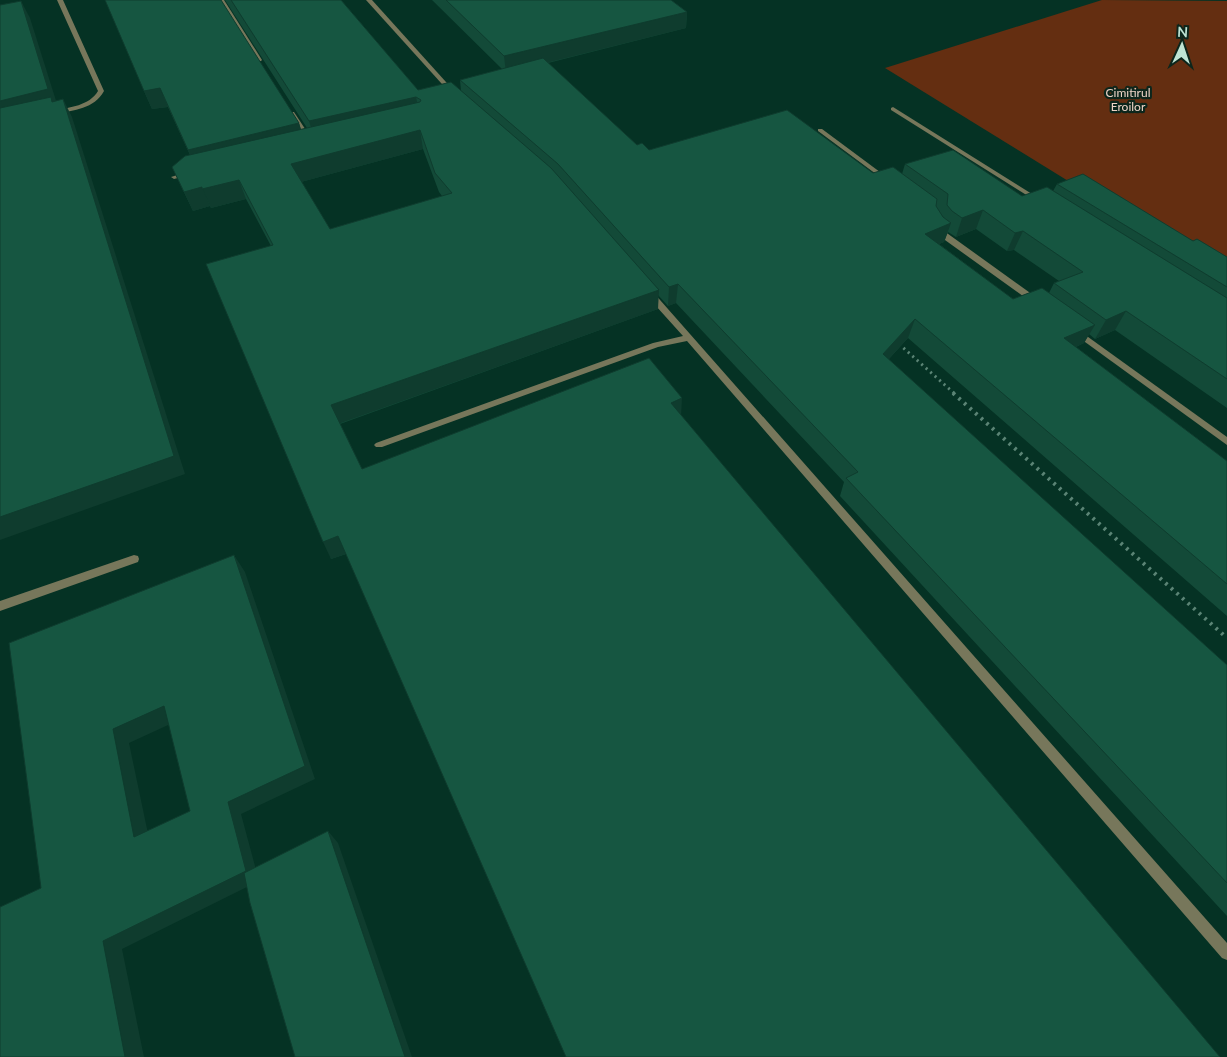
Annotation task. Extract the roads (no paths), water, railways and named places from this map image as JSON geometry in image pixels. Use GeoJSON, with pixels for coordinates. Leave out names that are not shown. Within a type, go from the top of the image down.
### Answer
{"type":"FeatureCollection","features":[{"type":"Feature","properties":{"kind":"street"},"geometry":{"type":"LineString","coordinates":[[48,114],[88,104],[100,95],[101,91],[60,0]]}},
{"type":"Feature","properties":{"kind":"street"},"geometry":{"type":"LineString","coordinates":[[221,0],[262,64]]}},
{"type":"Feature","properties":{"kind":"street"},"geometry":{"type":"LineString","coordinates":[[369,0],[456,96]]}},
{"type":"Feature","properties":{"kind":"street"},"geometry":{"type":"LineString","coordinates":[[287,104],[312,144]]}},
{"type":"Feature","properties":{"kind":"street"},"geometry":{"type":"LineString","coordinates":[[893,109],[1044,204]]}},
{"type":"Feature","properties":{"kind":"street"},"geometry":{"type":"LineString","coordinates":[[820,130],[890,182]]}},
{"type":"Feature","properties":{"kind":"street"},"geometry":{"type":"LineString","coordinates":[[303,146],[321,142]]}},
{"type":"Feature","properties":{"kind":"street"},"geometry":{"type":"LineString","coordinates":[[174,177],[201,171]]}},
{"type":"Feature","properties":{"kind":"street"},"geometry":{"type":"LineString","coordinates":[[938,216],[935,224],[941,233],[1045,308]]}},
{"type":"Feature","properties":{"kind":"street"},"geometry":{"type":"LineString","coordinates":[[645,288],[1227,953]]}},
{"type":"Feature","properties":{"kind":"street"},"geometry":{"type":"LineString","coordinates":[[1069,326],[1227,442]]}},
{"type":"Feature","properties":{"kind":"street"},"geometry":{"type":"LineString","coordinates":[[378,445],[656,345],[688,338]]}},
{"type":"Feature","properties":{"kind":"street"},"geometry":{"type":"LineString","coordinates":[[0,606],[134,559]]}},
{"type":"Feature","properties":{"kind":"railway"},"geometry":{"type":"LineString","coordinates":[[890,336],[955,394]]}},
{"type":"Feature","properties":{"kind":"railway"},"geometry":{"type":"LineString","coordinates":[[953,393],[1227,638]]}},
{"type":"Feature","properties":{"kind":"park label","name":"Cimitirul Eroilor"},"geometry":{"type":"Point","coordinates":[1128,100]}}]}
